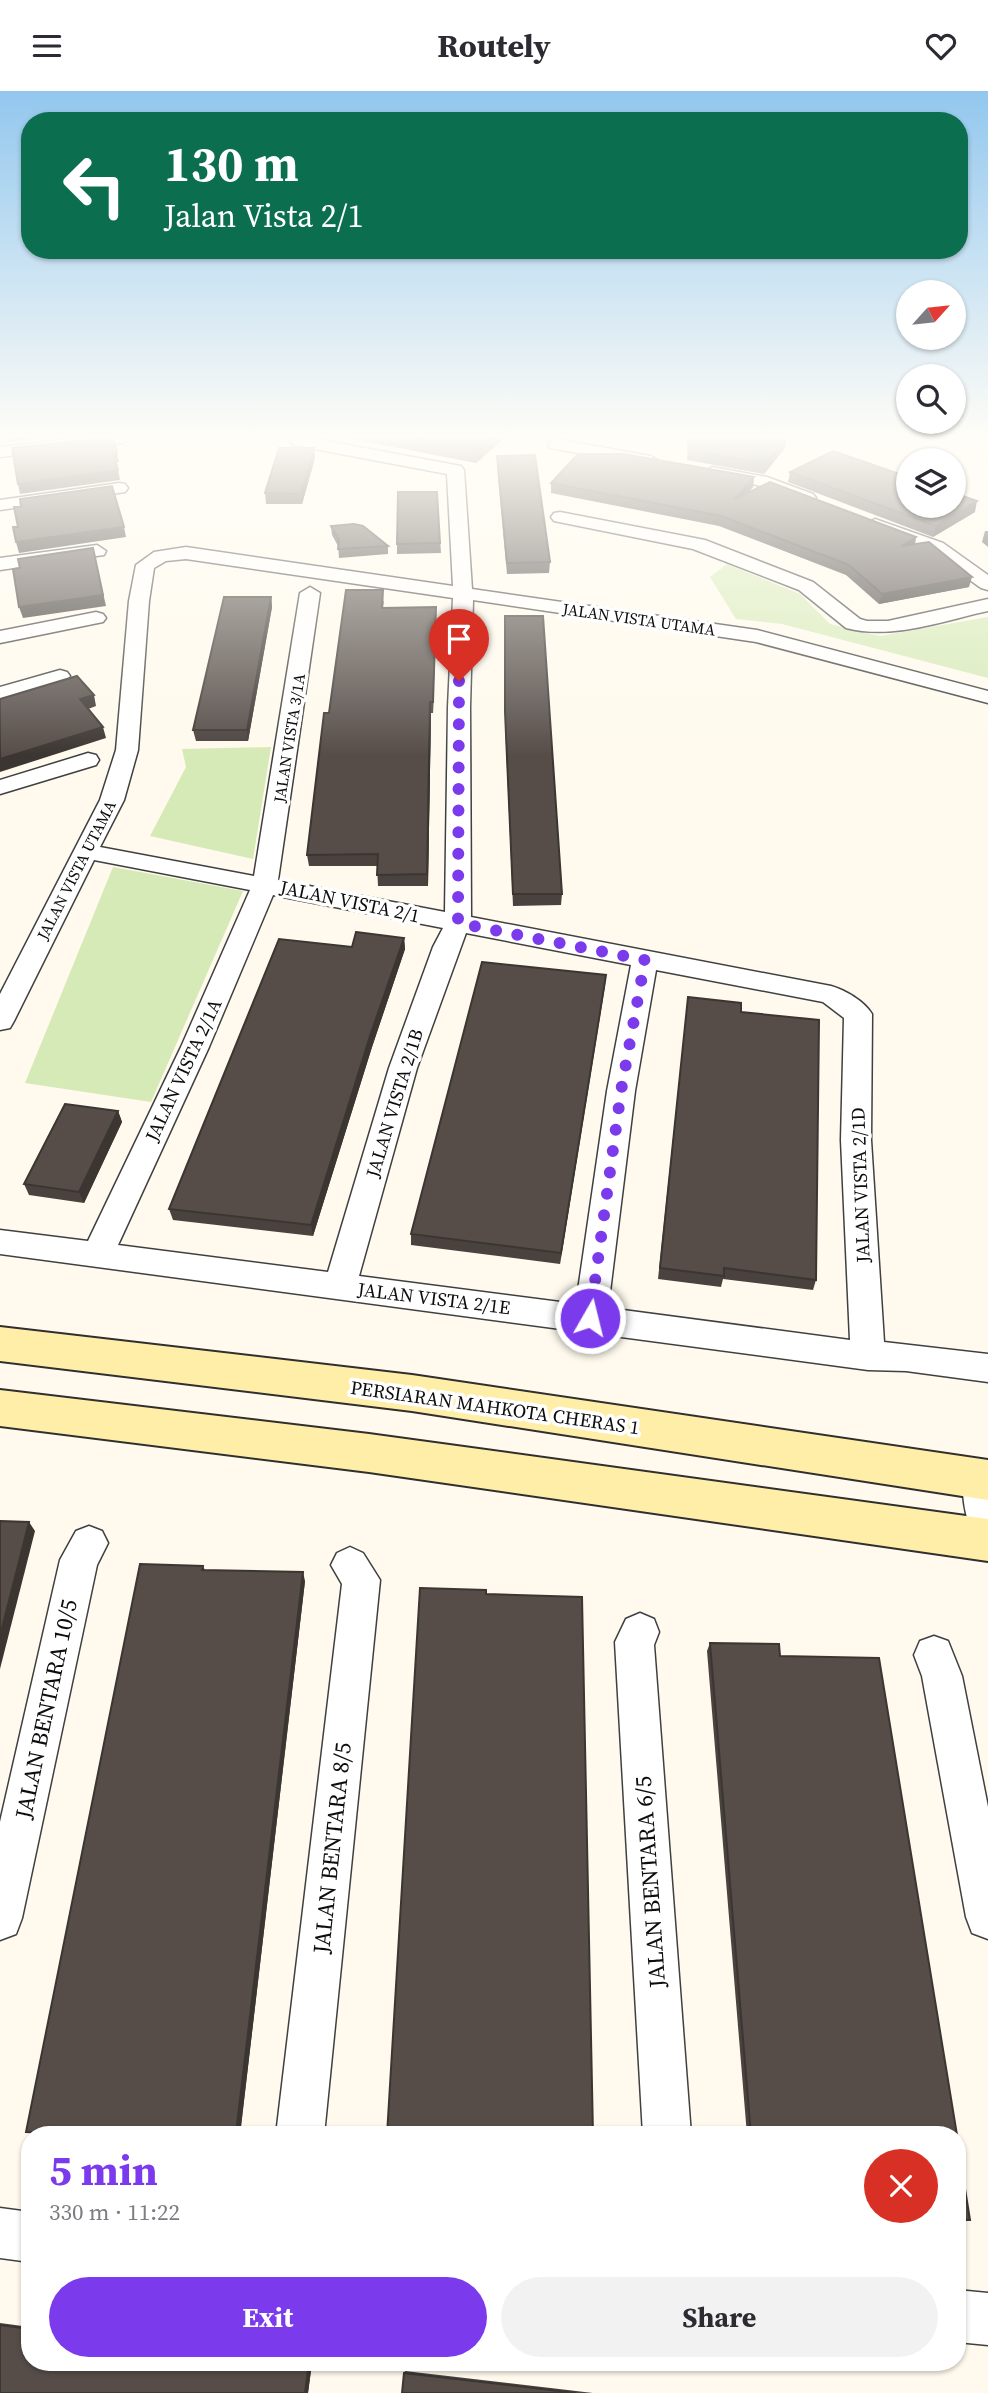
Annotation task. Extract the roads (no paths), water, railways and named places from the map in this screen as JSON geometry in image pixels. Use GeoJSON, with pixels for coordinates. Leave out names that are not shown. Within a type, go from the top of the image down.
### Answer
{"type":"FeatureCollection","features":[{"type":"Feature","properties":{"kind":"main road","name":"PERSIARAN MAHKOTA CHERAS 1"},"geometry":{"type":"LineString","coordinates":[[0,1344],[412,1393],[984,1479]]}},
{"type":"Feature","properties":{"kind":"main road"},"geometry":{"type":"LineString","coordinates":[[0,1408],[369,1453],[988,1540]]}},
{"type":"Feature","properties":{"kind":"street"},"geometry":{"type":"LineString","coordinates":[[458,923],[458,707],[463,594],[460,541]]}},
{"type":"Feature","properties":{"kind":"street"},"geometry":{"type":"LineString","coordinates":[[685,541],[698,544],[806,586],[853,624],[867,627],[888,627],[988,605]]}},
{"type":"Feature","properties":{"kind":"street"},"geometry":{"type":"LineString","coordinates":[[921,541],[936,547],[988,584]]}},
{"type":"Feature","properties":{"kind":"street"},"geometry":{"type":"LineString","coordinates":[[0,564],[97,551]]}},
{"type":"Feature","properties":{"kind":"street","name":"JALAN VISTA UTAMA"},"geometry":{"type":"LineString","coordinates":[[0,1021],[113,800],[127,750],[139,601],[145,565],[168,554],[186,553],[757,636],[988,698]]}},
{"type":"Feature","properties":{"kind":"street","name":"JALAN VISTA 3/1A"},"geometry":{"type":"LineString","coordinates":[[265,884],[310,593]]}},
{"type":"Feature","properties":{"kind":"street"},"geometry":{"type":"LineString","coordinates":[[0,637],[96,618]]}},
{"type":"Feature","properties":{"kind":"street"},"geometry":{"type":"LineString","coordinates":[[0,694],[60,676]]}},
{"type":"Feature","properties":{"kind":"street"},"geometry":{"type":"LineString","coordinates":[[0,787],[88,759]]}},
{"type":"Feature","properties":{"kind":"street","name":"JALAN VISTA 2/1"},"geometry":{"type":"LineString","coordinates":[[85,851],[831,995],[858,1014]]}},
{"type":"Feature","properties":{"kind":"street","name":"JALAN VISTA 2/1A"},"geometry":{"type":"LineString","coordinates":[[97,1255],[195,1047],[265,884]]}},
{"type":"Feature","properties":{"kind":"street","name":"JALAN VISTA 2/1B"},"geometry":{"type":"LineString","coordinates":[[340,1286],[402,1068],[446,947],[458,923]]}},
{"type":"Feature","properties":{"kind":"street"},"geometry":{"type":"LineString","coordinates":[[590,1318],[621,1091],[645,960]]}},
{"type":"Feature","properties":{"kind":"street","name":"JALAN VISTA 2/1D"},"geometry":{"type":"LineString","coordinates":[[858,1014],[856,1140],[868,1356]]}},
{"type":"Feature","properties":{"kind":"street","name":"JALAN VISTA 2/1E"},"geometry":{"type":"LineString","coordinates":[[0,1242],[868,1356],[906,1357],[988,1368]]}},
{"type":"Feature","properties":{"kind":"street"},"geometry":{"type":"LineString","coordinates":[[984,1479],[988,1529]]}},
{"type":"Feature","properties":{"kind":"street","name":"JALAN BENTARA 10/5"},"geometry":{"type":"LineString","coordinates":[[0,1918],[79,1560],[89,1542]]}},
{"type":"Feature","properties":{"kind":"street","name":"JALAN BENTARA 8/5"},"geometry":{"type":"LineString","coordinates":[[301,2126],[361,1580],[350,1565]]}},
{"type":"Feature","properties":{"kind":"street","name":"JALAN BENTARA 6/5"},"geometry":{"type":"LineString","coordinates":[[640,1632],[634,1642],[666,2126]]}},
{"type":"Feature","properties":{"kind":"street"},"geometry":{"type":"LineString","coordinates":[[934,1655],[942,1676],[988,1917]]}},
{"type":"Feature","properties":{"kind":"street"},"geometry":{"type":"LineString","coordinates":[[0,2233],[21,2236]]}},
{"type":"Feature","properties":{"kind":"street"},"geometry":{"type":"LineString","coordinates":[[966,2317],[988,2319]]}}]}
